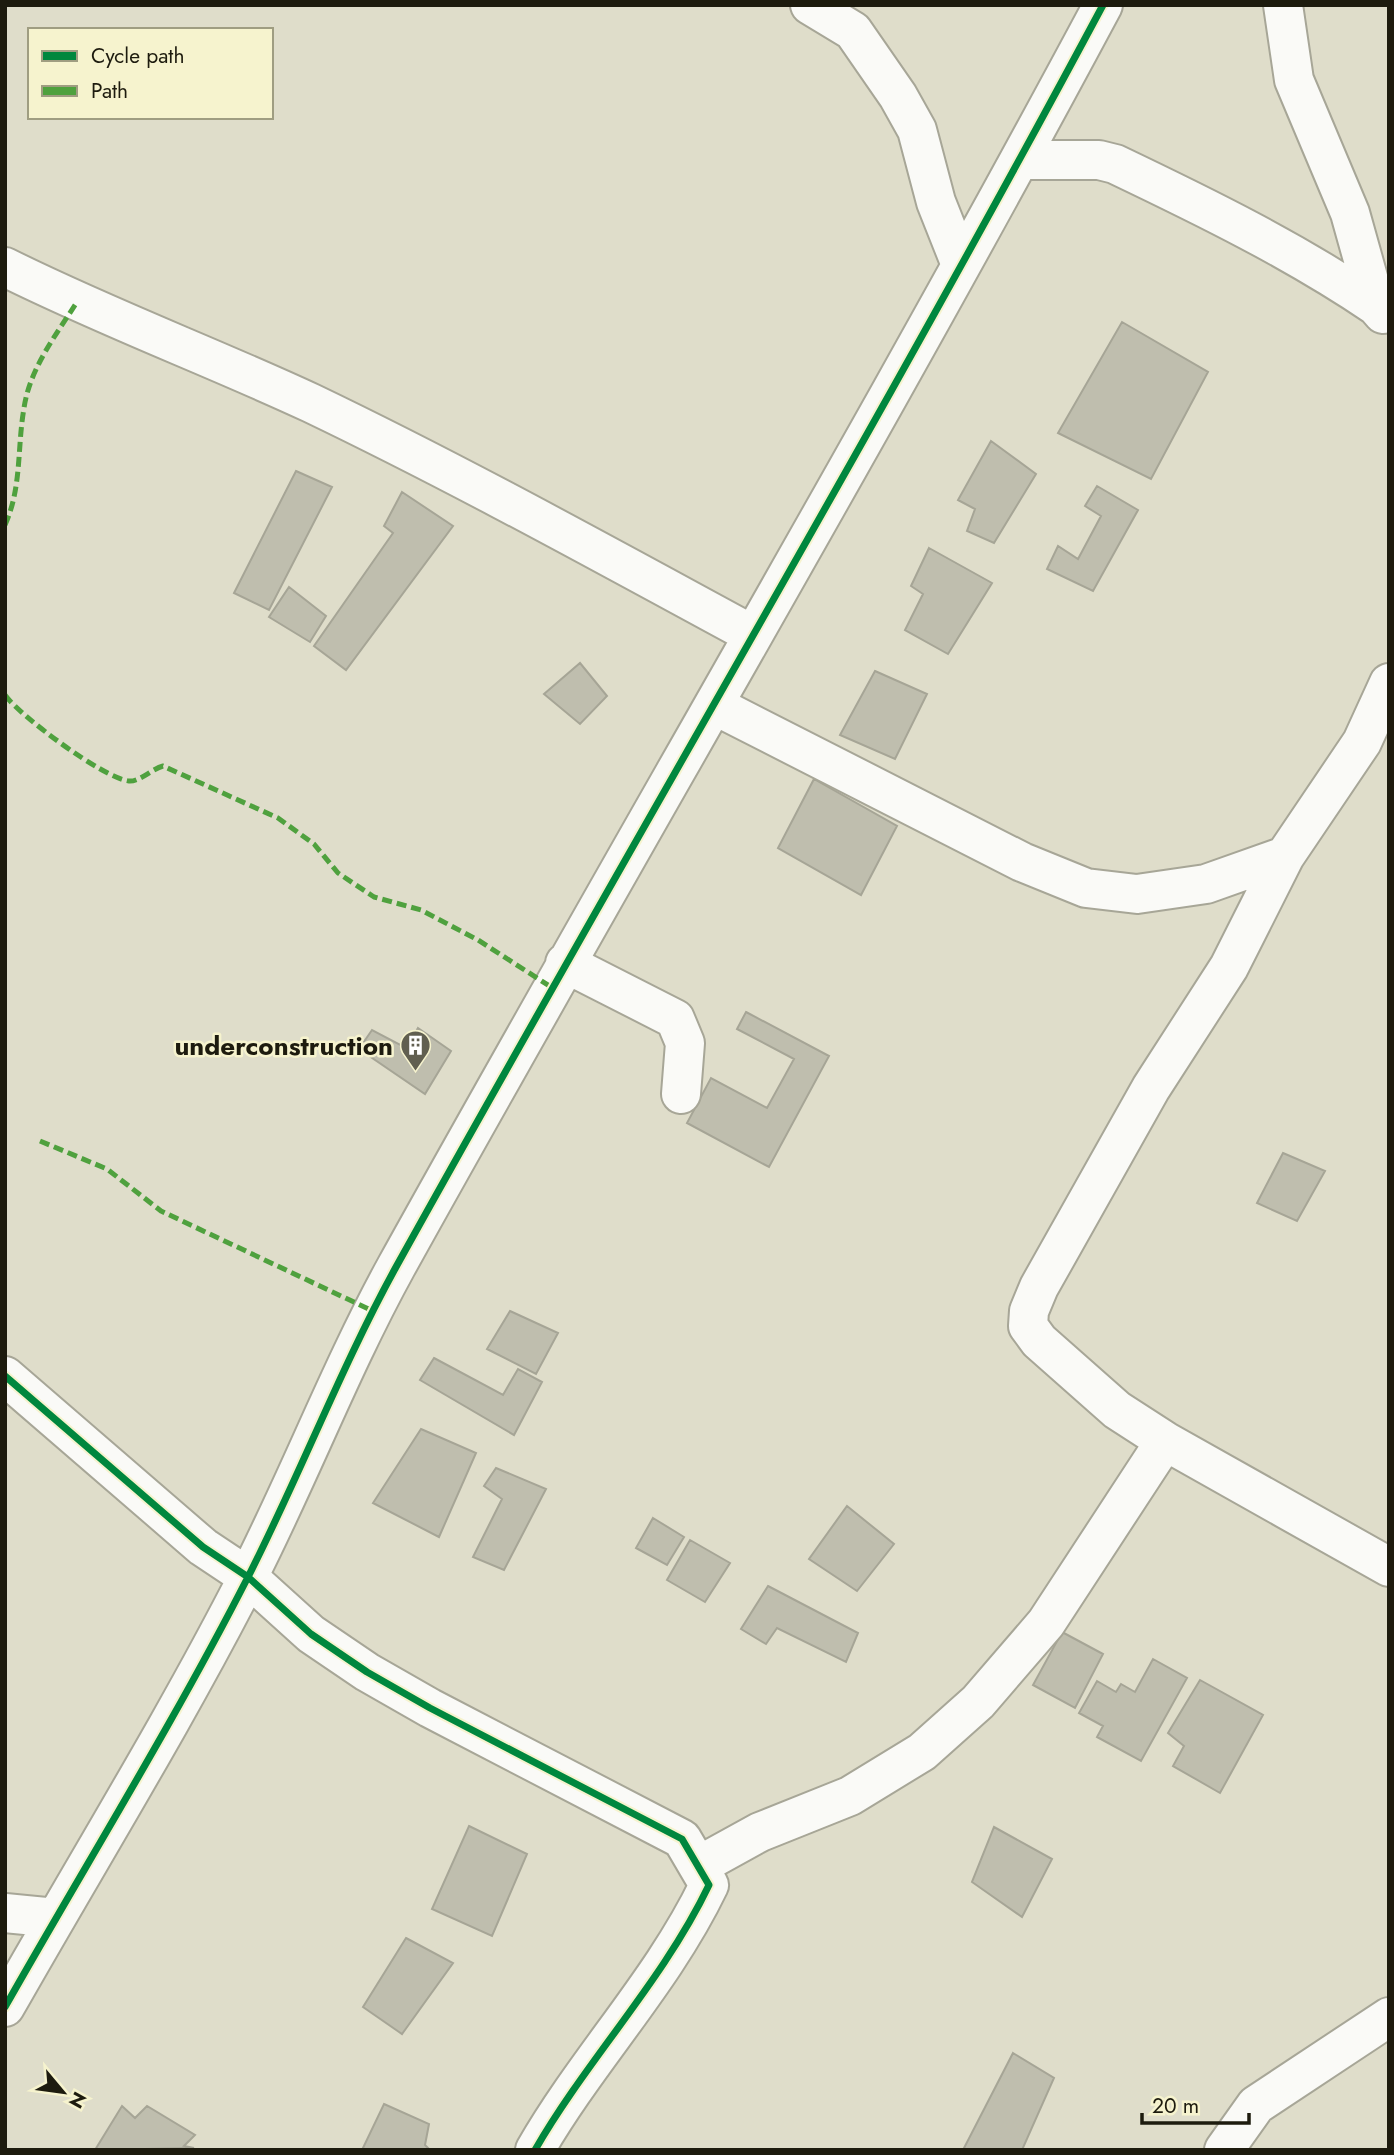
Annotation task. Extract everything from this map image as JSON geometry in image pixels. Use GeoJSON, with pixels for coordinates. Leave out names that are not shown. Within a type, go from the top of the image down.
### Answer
{"type":"FeatureCollection","features":[{"type":"Feature","properties":{"kind":"street"},"geometry":{"type":"LineString","coordinates":[[810,5],[853,32],[898,96],[917,130],[936,202],[961,265]]}},
{"type":"Feature","properties":{"kind":"street"},"geometry":{"type":"LineString","coordinates":[[5,2007],[144,1770],[248,1577],[391,1276],[565,963],[714,705],[1021,160],[1103,5]]}},
{"type":"Feature","properties":{"kind":"street"},"geometry":{"type":"LineString","coordinates":[[1283,5],[1294,80],[1350,213],[1383,313]]}},
{"type":"Feature","properties":{"kind":"street"},"geometry":{"type":"LineString","coordinates":[[1021,160],[1098,160],[1115,164],[1262,236],[1329,274],[1383,313]]}},
{"type":"Feature","properties":{"kind":"street"},"geometry":{"type":"LineString","coordinates":[[5,267],[77,302],[311,403],[501,499],[753,635]]}},
{"type":"Feature","properties":{"kind":"street"},"geometry":{"type":"LineString","coordinates":[[1389,682],[1362,742],[1285,856],[1229,967],[1151,1088],[1039,1287],[1029,1311],[1028,1326],[1039,1341],[1117,1410],[1165,1441],[1389,1567]]}},
{"type":"Feature","properties":{"kind":"street"},"geometry":{"type":"LineString","coordinates":[[714,705],[1022,862],[1086,888],[1137,894],[1206,884],[1285,856]]}},
{"type":"Feature","properties":{"kind":"street"},"geometry":{"type":"LineString","coordinates":[[565,963],[675,1019],[685,1043],[681,1094]]}},
{"type":"Feature","properties":{"kind":"street"},"geometry":{"type":"LineString","coordinates":[[5,1376],[203,1547],[248,1577],[311,1634],[367,1672],[430,1708],[682,1839],[700,1865],[709,1885],[689,1927],[618,2030],[563,2102],[535,2150]]}},
{"type":"Feature","properties":{"kind":"street"},"geometry":{"type":"LineString","coordinates":[[700,1865],[760,1832],[850,1796],[922,1752],[978,1702],[1046,1623],[1165,1441]]}},
{"type":"Feature","properties":{"kind":"street"},"geometry":{"type":"LineString","coordinates":[[5,1913],[56,1918]]}},
{"type":"Feature","properties":{"kind":"street"},"geometry":{"type":"LineString","coordinates":[[1224,2150],[1256,2105],[1389,2017]]}},
{"type":"Feature","properties":{"kind":"building"},"geometry":{"type":"Polygon","coordinates":[[[1122,322],[1208,372],[1151,479],[1058,433],[1122,322]]]}},
{"type":"Feature","properties":{"kind":"building"},"geometry":{"type":"Polygon","coordinates":[[[991,441],[1036,474],[994,543],[967,531],[975,509],[958,500],[991,441]]]}},
{"type":"Feature","properties":{"kind":"building"},"geometry":{"type":"Polygon","coordinates":[[[296,471],[332,487],[269,610],[234,593],[296,471]]]}},
{"type":"Feature","properties":{"kind":"building"},"geometry":{"type":"Polygon","coordinates":[[[1097,486],[1138,510],[1093,591],[1047,569],[1058,546],[1078,559],[1101,516],[1085,506],[1097,486]]]}},
{"type":"Feature","properties":{"kind":"building"},"geometry":{"type":"Polygon","coordinates":[[[402,492],[453,526],[346,670],[314,646],[393,533],[384,526],[402,492]]]}},
{"type":"Feature","properties":{"kind":"building"},"geometry":{"type":"Polygon","coordinates":[[[929,548],[992,583],[948,654],[905,630],[923,594],[911,586],[929,548]]]}},
{"type":"Feature","properties":{"kind":"building"},"geometry":{"type":"Polygon","coordinates":[[[289,587],[326,616],[310,642],[269,617],[289,587]]]}},
{"type":"Feature","properties":{"kind":"building"},"geometry":{"type":"Polygon","coordinates":[[[580,663],[607,696],[580,724],[544,694],[580,663]]]}},
{"type":"Feature","properties":{"kind":"building"},"geometry":{"type":"Polygon","coordinates":[[[875,671],[927,694],[895,759],[840,735],[875,671]]]}},
{"type":"Feature","properties":{"kind":"building"},"geometry":{"type":"Polygon","coordinates":[[[814,779],[897,826],[861,895],[778,848],[814,779]]]}},
{"type":"Feature","properties":{"kind":"building"},"geometry":{"type":"Polygon","coordinates":[[[746,1012],[829,1056],[769,1167],[687,1123],[711,1078],[767,1108],[794,1059],[737,1029],[746,1012]]]}},
{"type":"Feature","properties":{"kind":"building","name":"underconstruction"},"geometry":{"type":"Polygon","coordinates":[[[418,1028],[451,1051],[425,1094],[359,1049],[372,1030],[406,1048],[418,1028]]]}},
{"type":"Feature","properties":{"kind":"building"},"geometry":{"type":"Polygon","coordinates":[[[1283,1153],[1325,1171],[1297,1221],[1257,1203],[1283,1153]]]}},
{"type":"Feature","properties":{"kind":"building"},"geometry":{"type":"Polygon","coordinates":[[[510,1311],[558,1333],[536,1374],[487,1349],[510,1311]]]}},
{"type":"Feature","properties":{"kind":"building"},"geometry":{"type":"Polygon","coordinates":[[[434,1358],[503,1395],[518,1369],[542,1382],[514,1435],[420,1380],[434,1358]]]}},
{"type":"Feature","properties":{"kind":"building"},"geometry":{"type":"Polygon","coordinates":[[[421,1429],[476,1453],[439,1537],[373,1503],[421,1429]]]}},
{"type":"Feature","properties":{"kind":"building"},"geometry":{"type":"Polygon","coordinates":[[[496,1468],[546,1489],[504,1570],[473,1557],[502,1499],[484,1486],[496,1468]]]}},
{"type":"Feature","properties":{"kind":"building"},"geometry":{"type":"Polygon","coordinates":[[[847,1506],[894,1544],[857,1591],[809,1559],[847,1506]]]}},
{"type":"Feature","properties":{"kind":"building"},"geometry":{"type":"Polygon","coordinates":[[[653,1518],[684,1537],[667,1565],[636,1548],[653,1518]]]}},
{"type":"Feature","properties":{"kind":"building"},"geometry":{"type":"Polygon","coordinates":[[[690,1540],[730,1563],[705,1602],[667,1580],[690,1540]]]}},
{"type":"Feature","properties":{"kind":"building"},"geometry":{"type":"Polygon","coordinates":[[[768,1586],[858,1633],[846,1662],[777,1628],[766,1644],[741,1629],[768,1586]]]}},
{"type":"Feature","properties":{"kind":"building"},"geometry":{"type":"Polygon","coordinates":[[[1062,1632],[1103,1654],[1075,1708],[1033,1685],[1062,1632]]]}},
{"type":"Feature","properties":{"kind":"building"},"geometry":{"type":"Polygon","coordinates":[[[1153,1659],[1187,1678],[1141,1761],[1097,1737],[1103,1726],[1079,1713],[1097,1681],[1116,1692],[1121,1684],[1135,1692],[1153,1659]]]}},
{"type":"Feature","properties":{"kind":"building"},"geometry":{"type":"Polygon","coordinates":[[[1200,1680],[1263,1715],[1220,1793],[1173,1766],[1184,1746],[1168,1733],[1200,1680]]]}},
{"type":"Feature","properties":{"kind":"building"},"geometry":{"type":"Polygon","coordinates":[[[469,1826],[527,1854],[492,1936],[432,1909],[469,1826]]]}},
{"type":"Feature","properties":{"kind":"building"},"geometry":{"type":"Polygon","coordinates":[[[994,1827],[1052,1859],[1022,1917],[972,1882],[994,1827]]]}},
{"type":"Feature","properties":{"kind":"building"},"geometry":{"type":"Polygon","coordinates":[[[406,1938],[453,1963],[402,2034],[363,2007],[406,1938]]]}},
{"type":"Feature","properties":{"kind":"building"},"geometry":{"type":"Polygon","coordinates":[[[1013,2053],[1054,2078],[1022,2150],[963,2150],[1013,2053]]]}},
{"type":"Feature","properties":{"kind":"building"},"geometry":{"type":"Polygon","coordinates":[[[384,2104],[429,2124],[425,2145],[430,2150],[362,2150],[384,2104]]]}},
{"type":"Feature","properties":{"kind":"building"},"geometry":{"type":"Polygon","coordinates":[[[122,2106],[135,2118],[147,2106],[195,2135],[184,2146],[194,2148],[95,2150],[122,2106]]]}},
{"type":"Feature","properties":{"kind":"marked path"},"geometry":{"type":"LineString","coordinates":[[5,525],[17,482],[27,393],[45,352],[77,302]]}},
{"type":"Feature","properties":{"kind":"marked path"},"geometry":{"type":"LineString","coordinates":[[5,695],[44,731],[82,758],[117,777],[129,781],[137,780],[163,766],[278,818],[314,844],[338,873],[374,897],[421,910],[478,940],[551,987]]}},
{"type":"Feature","properties":{"kind":"marked path"},"geometry":{"type":"LineString","coordinates":[[40,1141],[107,1169],[161,1211],[375,1312]]}},
{"type":"Feature","properties":{"kind":"cycle path"},"geometry":{"type":"LineString","coordinates":[[5,2007],[160,1740],[219,1632],[267,1538],[357,1343],[396,1267],[930,322],[1103,5]]}},
{"type":"Feature","properties":{"kind":"cycle path"},"geometry":{"type":"LineString","coordinates":[[5,1376],[203,1547],[248,1577],[311,1634],[367,1672],[430,1708],[682,1839],[709,1885],[670,1954],[578,2083],[535,2150]]}},
{"type":"Feature","properties":{"kind":"place","name":"underconstruction"},"geometry":{"type":"Point","coordinates":[416,1073]}}]}
